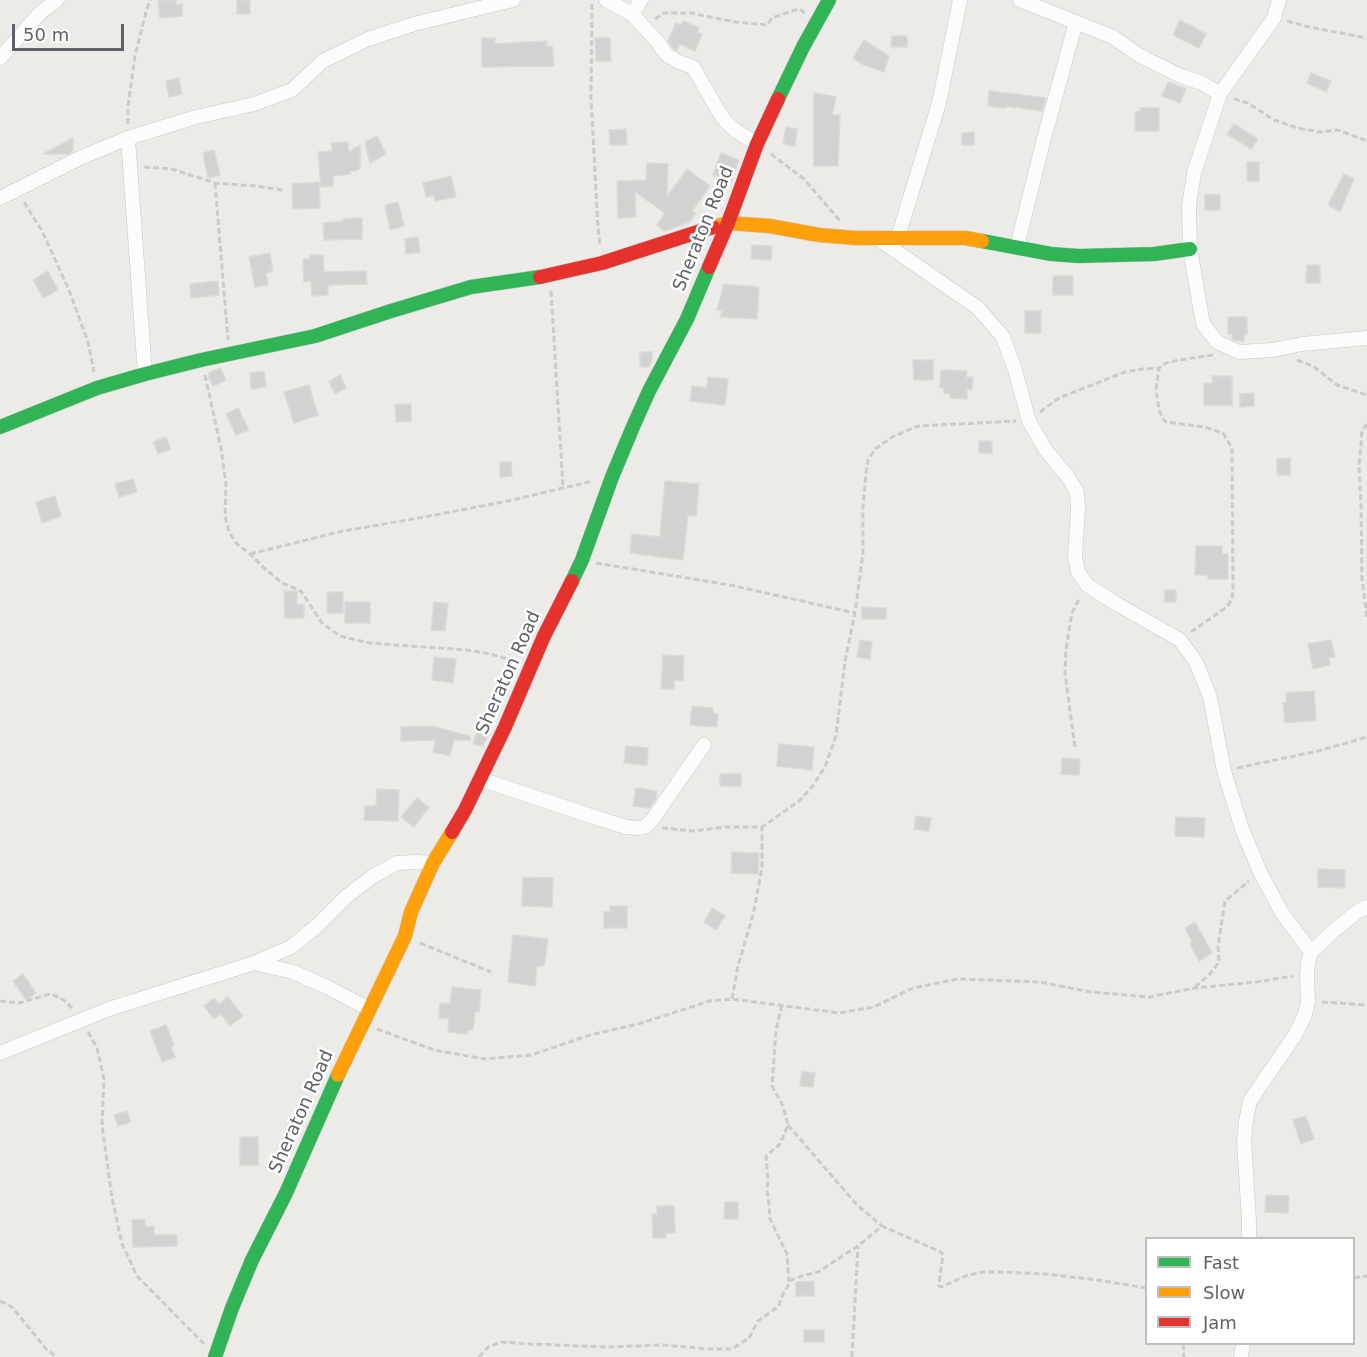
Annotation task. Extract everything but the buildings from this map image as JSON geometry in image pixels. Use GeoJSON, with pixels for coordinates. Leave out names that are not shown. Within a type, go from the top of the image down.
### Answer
{"type":"FeatureCollection","features":[{"type":"Feature","properties":{"kind":"street"},"geometry":{"type":"LineString","coordinates":[[0,58],[40,13],[57,0]]}},
{"type":"Feature","properties":{"kind":"street"},"geometry":{"type":"LineString","coordinates":[[0,198],[72,162],[128,138],[196,117],[254,104],[292,90],[323,61],[368,39],[414,24],[513,0]]}},
{"type":"Feature","properties":{"kind":"street"},"geometry":{"type":"LineString","coordinates":[[606,0],[632,14],[667,55],[693,67],[726,122],[757,144]]}},
{"type":"Feature","properties":{"kind":"street"},"geometry":{"type":"LineString","coordinates":[[632,14],[641,0]]}},
{"type":"Feature","properties":{"kind":"street","name":"Sheraton Road"},"geometry":{"type":"LineString","coordinates":[[215,1357],[252,1260],[286,1193],[321,1111],[405,936],[411,912],[433,863],[465,810],[582,560],[612,477],[649,391],[687,320],[728,223],[757,144],[803,47],[829,0]]}},
{"type":"Feature","properties":{"kind":"street"},"geometry":{"type":"LineString","coordinates":[[898,237],[939,103],[960,0]]}},
{"type":"Feature","properties":{"kind":"street"},"geometry":{"type":"LineString","coordinates":[[1020,0],[1113,37],[1140,56],[1181,76],[1202,83],[1220,94]]}},
{"type":"Feature","properties":{"kind":"street"},"geometry":{"type":"LineString","coordinates":[[1279,0],[1274,18],[1220,94],[1194,173],[1189,206],[1190,249],[1203,324],[1217,342],[1239,352],[1367,338]]}},
{"type":"Feature","properties":{"kind":"street"},"geometry":{"type":"LineString","coordinates":[[1017,247],[1043,142],[1077,22]]}},
{"type":"Feature","properties":{"kind":"street"},"geometry":{"type":"LineString","coordinates":[[128,138],[145,374]]}},
{"type":"Feature","properties":{"kind":"street"},"geometry":{"type":"LineString","coordinates":[[0,427],[97,388],[145,374],[315,336],[471,287],[550,275],[602,263],[728,223],[770,226],[819,235],[855,238],[965,238],[1051,254],[1079,256],[1154,254],[1190,249]]}},
{"type":"Feature","properties":{"kind":"street"},"geometry":{"type":"LineString","coordinates":[[877,238],[978,308],[1003,337],[1029,421],[1045,449],[1077,492],[1076,557],[1078,572],[1087,585],[1180,640],[1196,662],[1210,698],[1224,771],[1242,829],[1260,872],[1282,913],[1311,952]]}},
{"type":"Feature","properties":{"kind":"street"},"geometry":{"type":"LineString","coordinates":[[480,779],[626,827],[645,827],[704,746]]}},
{"type":"Feature","properties":{"kind":"street"},"geometry":{"type":"LineString","coordinates":[[0,1053],[108,1009],[254,963],[291,947],[317,926],[347,896],[373,876],[397,863],[433,863]]}},
{"type":"Feature","properties":{"kind":"street"},"geometry":{"type":"LineString","coordinates":[[1249,1237],[1244,1141],[1250,1101],[1305,1015],[1308,1001],[1308,963],[1311,952],[1337,928],[1367,907]]}},
{"type":"Feature","properties":{"kind":"street"},"geometry":{"type":"LineString","coordinates":[[254,963],[293,972],[369,1009]]}},
{"type":"Feature","properties":{"kind":"path"},"geometry":{"type":"LineString","coordinates":[[128,138],[128,106],[135,56],[150,0]]}},
{"type":"Feature","properties":{"kind":"path"},"geometry":{"type":"LineString","coordinates":[[592,0],[592,110],[602,263]]}},
{"type":"Feature","properties":{"kind":"path"},"geometry":{"type":"LineString","coordinates":[[643,28],[664,13],[691,13],[735,22],[767,25],[772,18],[799,9],[805,13],[822,15]]}},
{"type":"Feature","properties":{"kind":"path"},"geometry":{"type":"LineString","coordinates":[[1274,18],[1367,38]]}},
{"type":"Feature","properties":{"kind":"path"},"geometry":{"type":"LineString","coordinates":[[1220,94],[1248,103],[1274,120],[1297,128],[1320,132],[1338,130],[1367,141]]}},
{"type":"Feature","properties":{"kind":"path"},"geometry":{"type":"LineString","coordinates":[[757,144],[804,179],[855,238]]}},
{"type":"Feature","properties":{"kind":"path"},"geometry":{"type":"LineString","coordinates":[[130,168],[172,169],[215,183],[283,190]]}},
{"type":"Feature","properties":{"kind":"path"},"geometry":{"type":"LineString","coordinates":[[215,183],[230,355]]}},
{"type":"Feature","properties":{"kind":"path"},"geometry":{"type":"LineString","coordinates":[[16,190],[42,231],[69,290],[88,342],[97,388]]}},
{"type":"Feature","properties":{"kind":"path"},"geometry":{"type":"LineString","coordinates":[[550,275],[563,487]]}},
{"type":"Feature","properties":{"kind":"path"},"geometry":{"type":"LineString","coordinates":[[1273,350],[1313,366],[1337,385],[1367,395]]}},
{"type":"Feature","properties":{"kind":"path"},"geometry":{"type":"LineString","coordinates":[[645,827],[694,831],[725,827],[762,827],[800,801],[825,767],[836,736],[845,661],[855,613],[863,553],[866,473],[868,460],[875,449],[892,437],[918,426],[1029,421],[1059,398],[1125,372],[1159,368],[1166,363],[1179,360],[1239,352]]}},
{"type":"Feature","properties":{"kind":"path"},"geometry":{"type":"LineString","coordinates":[[201,360],[225,475],[225,516],[236,543],[282,584],[301,591],[322,622],[340,636],[369,643],[479,652],[531,666]]}},
{"type":"Feature","properties":{"kind":"path"},"geometry":{"type":"LineString","coordinates":[[1159,368],[1156,390],[1162,418],[1166,422],[1204,427],[1223,433],[1232,448],[1232,599],[1227,607],[1180,640]]}},
{"type":"Feature","properties":{"kind":"path"},"geometry":{"type":"LineString","coordinates":[[1367,424],[1362,431],[1359,466],[1362,504],[1362,578],[1367,619]]}},
{"type":"Feature","properties":{"kind":"path"},"geometry":{"type":"LineString","coordinates":[[250,554],[343,531],[475,507],[612,477]]}},
{"type":"Feature","properties":{"kind":"path"},"geometry":{"type":"LineString","coordinates":[[582,560],[730,585],[855,613]]}},
{"type":"Feature","properties":{"kind":"path"},"geometry":{"type":"LineString","coordinates":[[1075,747],[1065,674],[1066,649],[1072,613],[1087,585]]}},
{"type":"Feature","properties":{"kind":"path"},"geometry":{"type":"LineString","coordinates":[[1224,771],[1318,751],[1367,737]]}},
{"type":"Feature","properties":{"kind":"path"},"geometry":{"type":"LineString","coordinates":[[732,999],[762,868],[762,827]]}},
{"type":"Feature","properties":{"kind":"path"},"geometry":{"type":"LineString","coordinates":[[1195,988],[1219,962],[1218,946],[1225,901],[1260,872]]}},
{"type":"Feature","properties":{"kind":"path"},"geometry":{"type":"LineString","coordinates":[[405,936],[491,972]]}},
{"type":"Feature","properties":{"kind":"path"},"geometry":{"type":"LineString","coordinates":[[363,1022],[434,1050],[485,1059],[531,1055],[590,1035],[638,1024],[710,1001],[732,999],[839,1013],[874,1006],[913,988],[958,979],[1040,982],[1091,992],[1149,997],[1195,988],[1307,974]]}},
{"type":"Feature","properties":{"kind":"path"},"geometry":{"type":"LineString","coordinates":[[0,1001],[19,1003],[50,994],[65,1001],[82,1020],[97,1048],[104,1079],[102,1125],[112,1198],[122,1244],[137,1276],[215,1357]]}},
{"type":"Feature","properties":{"kind":"path"},"geometry":{"type":"LineString","coordinates":[[1308,1001],[1367,1005]]}},
{"type":"Feature","properties":{"kind":"path"},"geometry":{"type":"LineString","coordinates":[[782,1005],[776,1030],[772,1086],[783,1106],[788,1125],[857,1205],[882,1226],[941,1252],[943,1255],[939,1286],[968,1275],[999,1272],[1046,1274],[1145,1288]]}},
{"type":"Feature","properties":{"kind":"path"},"geometry":{"type":"LineString","coordinates":[[479,1357],[488,1347],[501,1342],[596,1347],[662,1345],[732,1349],[749,1338],[758,1321],[778,1306],[789,1282],[787,1254],[770,1219],[766,1156],[780,1144],[788,1125]]}},
{"type":"Feature","properties":{"kind":"path"},"geometry":{"type":"LineString","coordinates":[[789,1282],[818,1272],[858,1246],[882,1226]]}},
{"type":"Feature","properties":{"kind":"path"},"geometry":{"type":"LineString","coordinates":[[852,1357],[858,1246]]}},
{"type":"Feature","properties":{"kind":"path"},"geometry":{"type":"LineString","coordinates":[[0,1301],[12,1307],[47,1350],[57,1357]]}},
{"type":"Feature","properties":{"kind":"traffic: fast"},"geometry":{"type":"LineString","coordinates":[[778,99],[829,0]]}},
{"type":"Feature","properties":{"kind":"traffic: fast"},"geometry":{"type":"LineString","coordinates":[[982,241],[1051,254],[1079,256],[1154,254],[1190,249]]}},
{"type":"Feature","properties":{"kind":"traffic: fast"},"geometry":{"type":"LineString","coordinates":[[572,581],[632,429],[687,319],[709,267]]}},
{"type":"Feature","properties":{"kind":"traffic: fast"},"geometry":{"type":"LineString","coordinates":[[0,427],[97,388],[145,374],[315,336],[471,287],[540,277]]}},
{"type":"Feature","properties":{"kind":"traffic: fast"},"geometry":{"type":"LineString","coordinates":[[215,1357],[252,1260],[286,1193],[338,1075]]}},
{"type":"Feature","properties":{"kind":"traffic: slow"},"geometry":{"type":"LineString","coordinates":[[713,227],[728,223],[770,226],[819,235],[855,238],[965,238],[982,241]]}},
{"type":"Feature","properties":{"kind":"traffic: slow"},"geometry":{"type":"LineString","coordinates":[[338,1075],[405,936],[411,912],[433,863],[452,832]]}},
{"type":"Feature","properties":{"kind":"traffic: jam"},"geometry":{"type":"LineString","coordinates":[[709,267],[757,144],[778,99]]}},
{"type":"Feature","properties":{"kind":"traffic: jam"},"geometry":{"type":"LineString","coordinates":[[540,277],[602,263],[713,227]]}},
{"type":"Feature","properties":{"kind":"traffic: jam"},"geometry":{"type":"LineString","coordinates":[[452,832],[505,727],[544,636],[572,581]]}}]}
